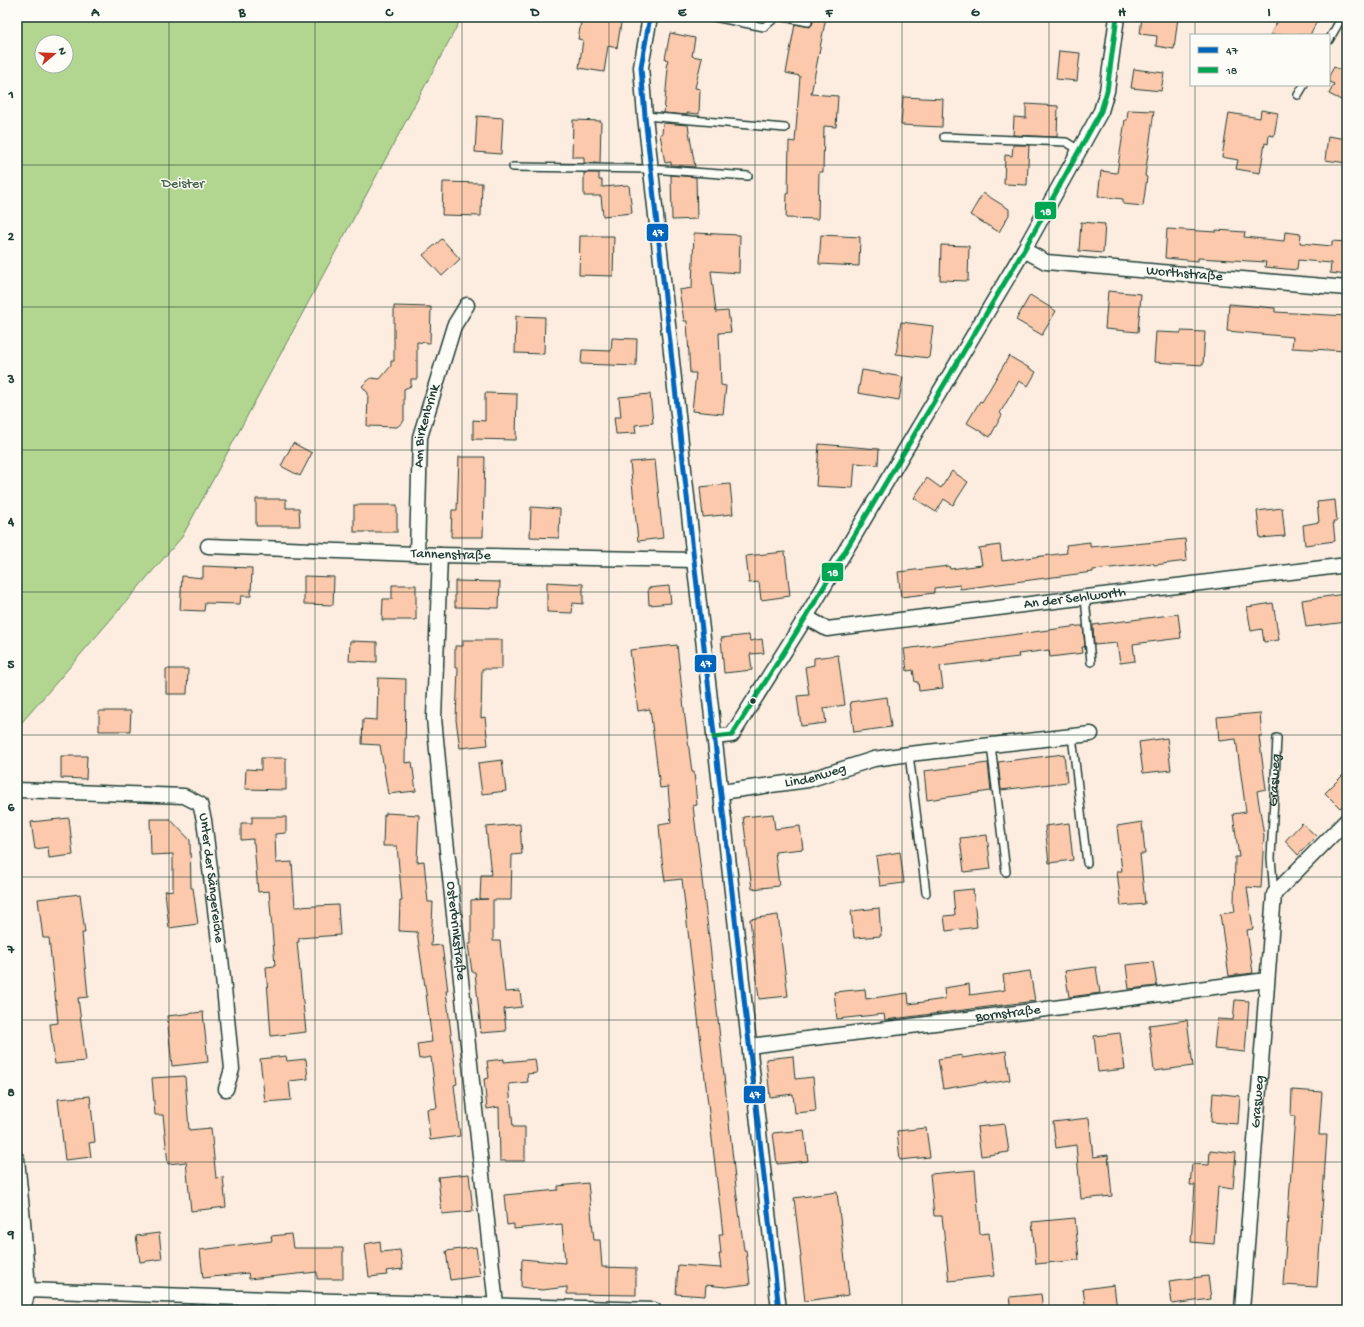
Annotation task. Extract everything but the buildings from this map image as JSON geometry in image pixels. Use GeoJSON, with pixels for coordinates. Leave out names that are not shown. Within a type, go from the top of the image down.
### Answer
{"type":"FeatureCollection","features":[{"type":"Feature","properties":{"kind":"street"},"geometry":{"type":"LineString","coordinates":[[650,17],[641,67],[645,116],[779,1310]]}},
{"type":"Feature","properties":{"kind":"street"},"geometry":{"type":"LineString","coordinates":[[714,737],[732,735],[806,617],[1024,250],[1101,111],[1107,91],[1117,17]]}},
{"type":"Feature","properties":{"kind":"street","name":"Worthstraße"},"geometry":{"type":"LineString","coordinates":[[1024,250],[1046,262],[1347,288]]}},
{"type":"Feature","properties":{"kind":"street","name":"Am Birkenbrink"},"geometry":{"type":"LineString","coordinates":[[417,554],[420,437],[454,326],[467,305]]}},
{"type":"Feature","properties":{"kind":"street","name":"Tannenstraße"},"geometry":{"type":"LineString","coordinates":[[208,546],[440,555],[694,560]]}},
{"type":"Feature","properties":{"kind":"street","name":"Osterbrinkstraße"},"geometry":{"type":"LineString","coordinates":[[440,555],[434,718],[496,1305]]}},
{"type":"Feature","properties":{"kind":"street","name":"An der Sehlworth"},"geometry":{"type":"LineString","coordinates":[[806,617],[827,629],[1347,565]]}},
{"type":"Feature","properties":{"kind":"street","name":"Lindenweg"},"geometry":{"type":"LineString","coordinates":[[721,792],[808,780],[874,759],[1091,734]]}},
{"type":"Feature","properties":{"kind":"street","name":"Unter der Sängereiche"},"geometry":{"type":"LineString","coordinates":[[17,790],[184,796],[200,804],[204,820],[220,950],[232,1069],[226,1089]]}},
{"type":"Feature","properties":{"kind":"street"},"geometry":{"type":"LineString","coordinates":[[1274,894],[1347,820]]}},
{"type":"Feature","properties":{"kind":"street","name":"Grasweg"},"geometry":{"type":"LineString","coordinates":[[1242,1310],[1274,894]]}},
{"type":"Feature","properties":{"kind":"street","name":"Bornstraße"},"geometry":{"type":"LineString","coordinates":[[749,1046],[1267,980]]}},
{"type":"Feature","properties":{"kind":"street"},"geometry":{"type":"LineString","coordinates":[[17,1160],[20,1222],[28,1290],[23,1310]]}},
{"type":"Feature","properties":{"kind":"street"},"geometry":{"type":"LineString","coordinates":[[28,1290],[266,1304],[496,1305],[654,1310]]}},
{"type":"Feature","properties":{"kind":"lane"},"geometry":{"type":"LineString","coordinates":[[714,17],[764,27],[776,17]]}},
{"type":"Feature","properties":{"kind":"lane"},"geometry":{"type":"LineString","coordinates":[[783,17],[808,22]]}},
{"type":"Feature","properties":{"kind":"lane"},"geometry":{"type":"LineString","coordinates":[[1330,38],[1342,17]]}},
{"type":"Feature","properties":{"kind":"lane"},"geometry":{"type":"LineString","coordinates":[[1298,95],[1303,86]]}},
{"type":"Feature","properties":{"kind":"lane"},"geometry":{"type":"LineString","coordinates":[[645,116],[785,128]]}},
{"type":"Feature","properties":{"kind":"lane"},"geometry":{"type":"LineString","coordinates":[[944,137],[1066,142],[1079,150]]}},
{"type":"Feature","properties":{"kind":"lane"},"geometry":{"type":"LineString","coordinates":[[513,167],[651,169],[748,176]]}},
{"type":"Feature","properties":{"kind":"lane"},"geometry":{"type":"LineString","coordinates":[[1085,598],[1091,662]]}},
{"type":"Feature","properties":{"kind":"lane"},"geometry":{"type":"LineString","coordinates":[[1072,736],[1087,863]]}},
{"type":"Feature","properties":{"kind":"lane","name":"Grasweg"},"geometry":{"type":"LineString","coordinates":[[1274,894],[1271,858],[1277,738]]}},
{"type":"Feature","properties":{"kind":"lane"},"geometry":{"type":"LineString","coordinates":[[991,745],[1006,872]]}},
{"type":"Feature","properties":{"kind":"lane"},"geometry":{"type":"LineString","coordinates":[[909,754],[926,893]]}},
{"type":"Feature","properties":{"kind":"green space","name":"Deister"},"geometry":{"type":"Polygon","coordinates":[[[17,17],[462,17],[182,537],[17,728],[17,17]]]}},
{"type":"Feature","properties":{"kind":"transit line","name":"47"},"geometry":{"type":"LineString","coordinates":[[650,17],[641,67],[645,116],[779,1310]]}},
{"type":"Feature","properties":{"kind":"transit line","name":"18"},"geometry":{"type":"LineString","coordinates":[[714,737],[732,735],[806,617],[1024,250],[1101,111],[1107,91],[1117,17]]}}]}
